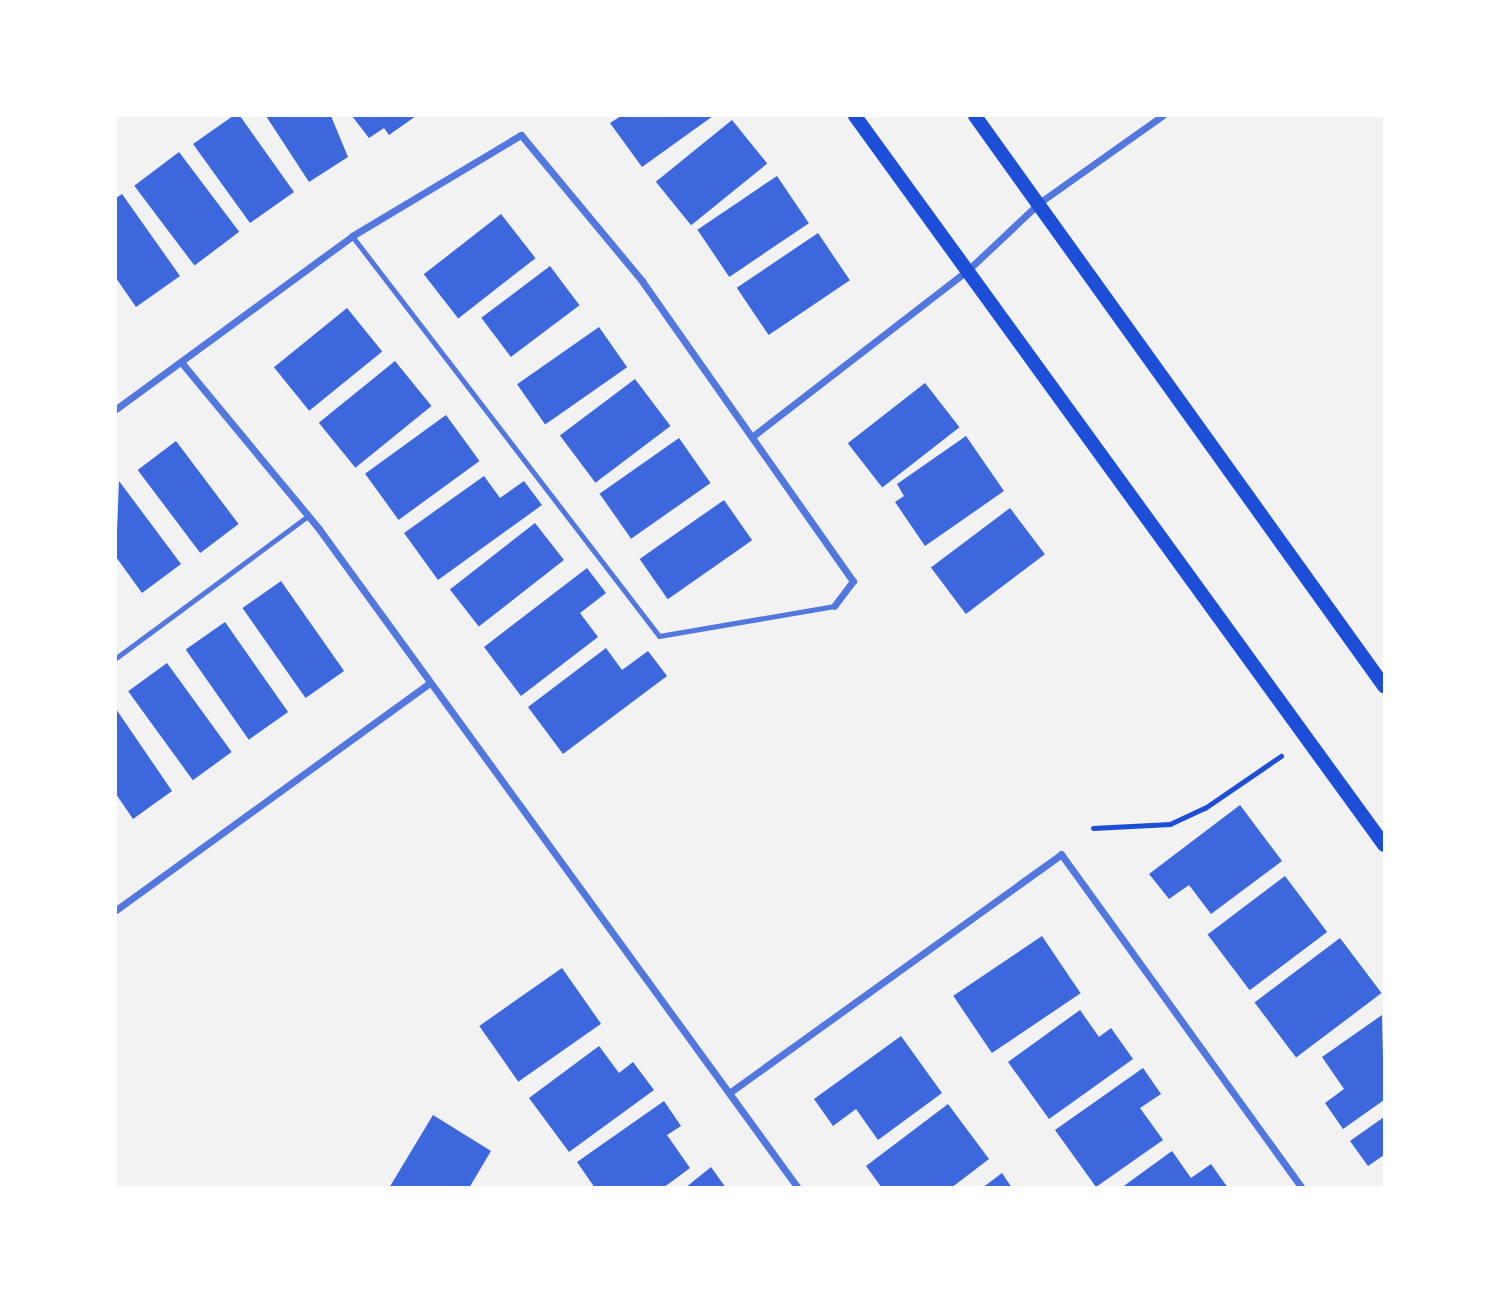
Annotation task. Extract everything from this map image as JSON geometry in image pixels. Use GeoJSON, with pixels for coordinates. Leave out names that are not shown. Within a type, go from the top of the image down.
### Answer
{"type":"FeatureCollection","features":[{"type":"Feature","properties":{"kind":"main road"},"geometry":{"type":"LineString","coordinates":[[855,116],[1384,845]]}},
{"type":"Feature","properties":{"kind":"main road"},"geometry":{"type":"LineString","coordinates":[[975,116],[1384,686]]}},
{"type":"Feature","properties":{"kind":"street"},"geometry":{"type":"LineString","coordinates":[[753,436],[968,270],[1039,203],[1162,116]]}},
{"type":"Feature","properties":{"kind":"street"},"geometry":{"type":"LineString","coordinates":[[116,409],[352,236],[522,135],[626,261],[753,436],[853,581],[834,606]]}},
{"type":"Feature","properties":{"kind":"street"},"geometry":{"type":"LineString","coordinates":[[181,362],[308,516],[798,1188]]}},
{"type":"Feature","properties":{"kind":"street"},"geometry":{"type":"LineString","coordinates":[[116,910],[430,683]]}},
{"type":"Feature","properties":{"kind":"street"},"geometry":{"type":"LineString","coordinates":[[729,1093],[1061,853],[1302,1188]]}},
{"type":"Feature","properties":{"kind":"lane"},"geometry":{"type":"LineString","coordinates":[[352,236],[659,636],[834,606]]}},
{"type":"Feature","properties":{"kind":"lane"},"geometry":{"type":"LineString","coordinates":[[116,658],[308,516]]}},
{"type":"Feature","properties":{"kind":"path"},"geometry":{"type":"LineString","coordinates":[[1093,828],[1170,824],[1205,808],[1281,756]]}},
{"type":"Feature","properties":{"kind":"building"},"geometry":{"type":"Polygon","coordinates":[[[233,116],[240,116],[294,192],[250,223],[193,144],[233,116]]]}},
{"type":"Feature","properties":{"kind":"building"},"geometry":{"type":"Polygon","coordinates":[[[266,116],[331,116],[348,157],[309,182],[266,116]]]}},
{"type":"Feature","properties":{"kind":"building"},"geometry":{"type":"Polygon","coordinates":[[[352,116],[416,116],[389,135],[384,128],[369,138],[352,116]]]}},
{"type":"Feature","properties":{"kind":"building"},"geometry":{"type":"Polygon","coordinates":[[[621,116],[713,116],[642,167],[610,123],[621,116]]]}},
{"type":"Feature","properties":{"kind":"building"},"geometry":{"type":"Polygon","coordinates":[[[732,120],[767,164],[691,225],[656,182],[732,120]]]}},
{"type":"Feature","properties":{"kind":"building"},"geometry":{"type":"Polygon","coordinates":[[[179,152],[239,232],[194,266],[134,186],[179,152]]]}},
{"type":"Feature","properties":{"kind":"building"},"geometry":{"type":"Polygon","coordinates":[[[777,176],[809,223],[729,277],[697,230],[777,176]]]}},
{"type":"Feature","properties":{"kind":"building"},"geometry":{"type":"Polygon","coordinates":[[[122,194],[180,276],[136,307],[116,278],[116,198],[122,194]]]}},
{"type":"Feature","properties":{"kind":"building"},"geometry":{"type":"Polygon","coordinates":[[[501,214],[535,258],[458,318],[424,274],[501,214]]]}},
{"type":"Feature","properties":{"kind":"building"},"geometry":{"type":"Polygon","coordinates":[[[818,233],[850,280],[769,335],[737,288],[818,233]]]}},
{"type":"Feature","properties":{"kind":"building"},"geometry":{"type":"Polygon","coordinates":[[[550,266],[579,305],[511,357],[481,318],[550,266]]]}},
{"type":"Feature","properties":{"kind":"building"},"geometry":{"type":"Polygon","coordinates":[[[347,308],[382,352],[309,411],[274,367],[347,308]]]}},
{"type":"Feature","properties":{"kind":"building"},"geometry":{"type":"Polygon","coordinates":[[[599,327],[627,367],[545,424],[517,384],[599,327]]]}},
{"type":"Feature","properties":{"kind":"building"},"geometry":{"type":"Polygon","coordinates":[[[395,361],[432,406],[355,468],[319,423],[395,361]]]}},
{"type":"Feature","properties":{"kind":"building"},"geometry":{"type":"Polygon","coordinates":[[[635,379],[671,426],[595,483],[560,436],[635,379]]]}},
{"type":"Feature","properties":{"kind":"building"},"geometry":{"type":"Polygon","coordinates":[[[925,383],[959,427],[882,487],[848,443],[925,383]]]}},
{"type":"Feature","properties":{"kind":"building"},"geometry":{"type":"Polygon","coordinates":[[[446,415],[480,461],[399,520],[365,474],[446,415]]]}},
{"type":"Feature","properties":{"kind":"building"},"geometry":{"type":"Polygon","coordinates":[[[966,436],[1004,491],[925,546],[895,502],[904,496],[897,484],[966,436]]]}},
{"type":"Feature","properties":{"kind":"building"},"geometry":{"type":"Polygon","coordinates":[[[679,438],[711,483],[631,539],[600,494],[679,438]]]}},
{"type":"Feature","properties":{"kind":"building"},"geometry":{"type":"Polygon","coordinates":[[[176,441],[239,524],[200,553],[138,470],[176,441]]]}},
{"type":"Feature","properties":{"kind":"building"},"geometry":{"type":"Polygon","coordinates":[[[484,476],[500,498],[524,481],[542,505],[438,580],[404,533],[484,476]]]}},
{"type":"Feature","properties":{"kind":"building"},"geometry":{"type":"Polygon","coordinates":[[[119,481],[181,564],[142,593],[116,557],[119,481]]]}},
{"type":"Feature","properties":{"kind":"building"},"geometry":{"type":"Polygon","coordinates":[[[724,500],[752,540],[668,599],[640,559],[724,500]]]}},
{"type":"Feature","properties":{"kind":"building"},"geometry":{"type":"Polygon","coordinates":[[[1010,508],[1045,554],[966,614],[931,568],[1010,508]]]}},
{"type":"Feature","properties":{"kind":"building"},"geometry":{"type":"Polygon","coordinates":[[[535,523],[564,560],[479,627],[450,589],[535,523]]]}},
{"type":"Feature","properties":{"kind":"building"},"geometry":{"type":"Polygon","coordinates":[[[587,568],[606,593],[580,613],[598,637],[521,696],[484,647],[587,568]]]}},
{"type":"Feature","properties":{"kind":"building"},"geometry":{"type":"Polygon","coordinates":[[[281,581],[344,671],[306,698],[242,608],[281,581]]]}},
{"type":"Feature","properties":{"kind":"building"},"geometry":{"type":"Polygon","coordinates":[[[225,622],[288,712],[249,740],[186,650],[225,622]]]}},
{"type":"Feature","properties":{"kind":"building"},"geometry":{"type":"Polygon","coordinates":[[[606,648],[622,670],[648,651],[667,676],[563,754],[528,707],[606,648]]]}},
{"type":"Feature","properties":{"kind":"building"},"geometry":{"type":"Polygon","coordinates":[[[167,663],[232,752],[193,780],[128,691],[167,663]]]}},
{"type":"Feature","properties":{"kind":"building"},"geometry":{"type":"Polygon","coordinates":[[[116,709],[172,791],[133,819],[116,794],[116,709]]]}},
{"type":"Feature","properties":{"kind":"building"},"geometry":{"type":"Polygon","coordinates":[[[1240,805],[1282,861],[1211,914],[1189,885],[1169,899],[1149,874],[1240,805]]]}},
{"type":"Feature","properties":{"kind":"building"},"geometry":{"type":"Polygon","coordinates":[[[1285,876],[1327,932],[1250,990],[1208,934],[1285,876]]]}},
{"type":"Feature","properties":{"kind":"building"},"geometry":{"type":"Polygon","coordinates":[[[1042,936],[1081,993],[992,1053],[953,996],[1042,936]]]}},
{"type":"Feature","properties":{"kind":"building"},"geometry":{"type":"Polygon","coordinates":[[[1340,938],[1382,993],[1296,1058],[1255,1002],[1340,938]]]}},
{"type":"Feature","properties":{"kind":"building"},"geometry":{"type":"Polygon","coordinates":[[[562,968],[601,1024],[518,1082],[479,1026],[562,968]]]}},
{"type":"Feature","properties":{"kind":"building"},"geometry":{"type":"Polygon","coordinates":[[[1080,1010],[1099,1037],[1111,1028],[1133,1059],[1049,1119],[1008,1062],[1080,1010]]]}},
{"type":"Feature","properties":{"kind":"building"},"geometry":{"type":"Polygon","coordinates":[[[1382,1015],[1384,1100],[1343,1129],[1325,1103],[1344,1089],[1322,1057],[1382,1015]]]}},
{"type":"Feature","properties":{"kind":"building"},"geometry":{"type":"Polygon","coordinates":[[[901,1036],[942,1093],[878,1140],[856,1109],[833,1126],[814,1099],[901,1036]]]}},
{"type":"Feature","properties":{"kind":"building"},"geometry":{"type":"Polygon","coordinates":[[[599,1046],[619,1073],[633,1062],[654,1090],[569,1152],[529,1098],[599,1046]]]}},
{"type":"Feature","properties":{"kind":"building"},"geometry":{"type":"Polygon","coordinates":[[[1143,1068],[1161,1094],[1140,1108],[1163,1140],[1096,1187],[1055,1130],[1143,1068]]]}},
{"type":"Feature","properties":{"kind":"building"},"geometry":{"type":"Polygon","coordinates":[[[664,1101],[681,1126],[667,1135],[690,1168],[663,1188],[595,1188],[577,1162],[664,1101]]]}},
{"type":"Feature","properties":{"kind":"building"},"geometry":{"type":"Polygon","coordinates":[[[948,1104],[989,1159],[951,1188],[882,1188],[866,1166],[948,1104]]]}},
{"type":"Feature","properties":{"kind":"building"},"geometry":{"type":"Polygon","coordinates":[[[433,1115],[491,1151],[469,1188],[389,1188],[433,1115]]]}},
{"type":"Feature","properties":{"kind":"building"},"geometry":{"type":"Polygon","coordinates":[[[1384,1117],[1384,1155],[1368,1166],[1350,1141],[1384,1117]]]}},
{"type":"Feature","properties":{"kind":"building"},"geometry":{"type":"Polygon","coordinates":[[[1172,1151],[1191,1178],[1211,1164],[1228,1188],[1121,1188],[1172,1151]]]}},
{"type":"Feature","properties":{"kind":"building"},"geometry":{"type":"Polygon","coordinates":[[[711,1167],[726,1188],[685,1188],[711,1167]]]}},
{"type":"Feature","properties":{"kind":"building"},"geometry":{"type":"Polygon","coordinates":[[[1002,1173],[1012,1188],[982,1188],[1002,1173]]]}}]}
